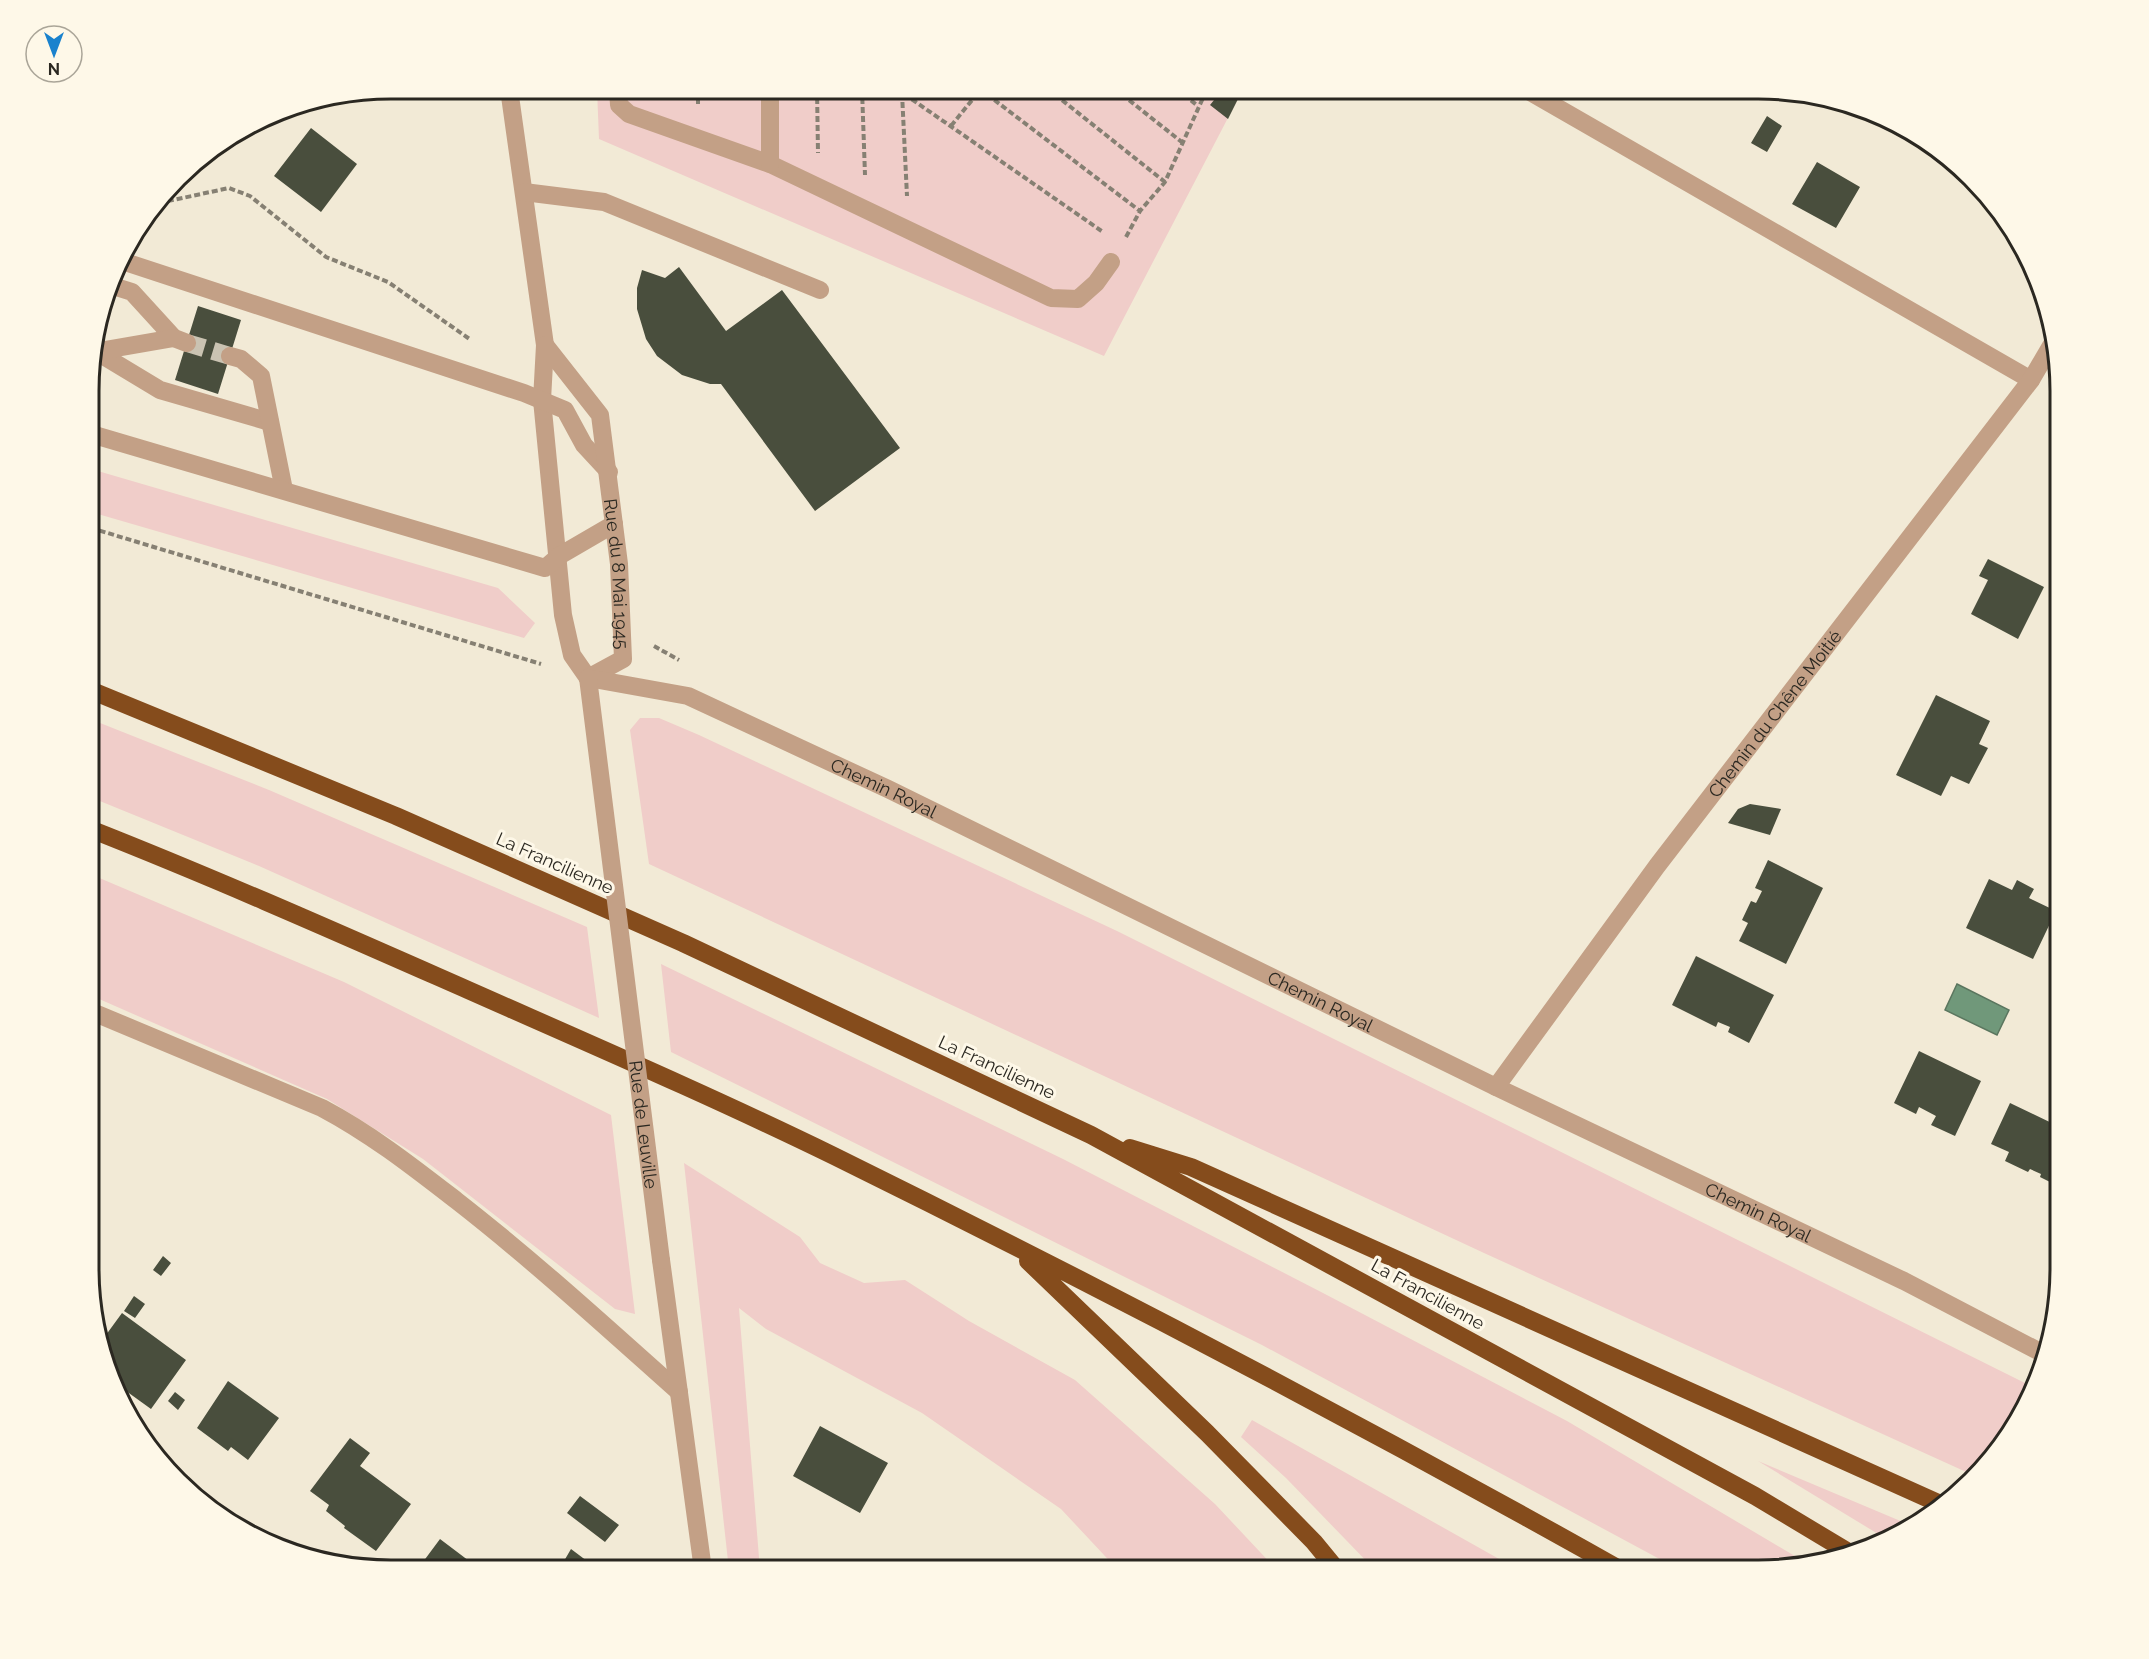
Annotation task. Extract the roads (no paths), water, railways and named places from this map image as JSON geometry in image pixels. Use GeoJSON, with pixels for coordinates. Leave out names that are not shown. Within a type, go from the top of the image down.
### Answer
{"type":"FeatureCollection","features":[{"type":"Feature","properties":{"kind":"highway","name":"La Francilienne"},"geometry":{"type":"LineString","coordinates":[[99,694],[396,816],[672,938],[1091,1135],[1755,1496],[1841,1548]]}},
{"type":"Feature","properties":{"kind":"highway"},"geometry":{"type":"LineString","coordinates":[[99,833],[323,926],[652,1071],[831,1155],[1014,1247],[1432,1464],[1603,1560]]}},
{"type":"Feature","properties":{"kind":"highway"},"geometry":{"type":"LineString","coordinates":[[1091,1135],[1191,1167],[1934,1501]]}},
{"type":"Feature","properties":{"kind":"highway"},"geometry":{"type":"LineString","coordinates":[[1014,1247],[1207,1433],[1329,1560]]}},
{"type":"Feature","properties":{"kind":"street"},"geometry":{"type":"LineString","coordinates":[[511,99],[545,345],[542,400],[563,615],[572,655],[588,678]]}},
{"type":"Feature","properties":{"kind":"street"},"geometry":{"type":"LineString","coordinates":[[619,99],[619,105],[629,114],[770,164],[866,212],[1051,298],[1078,299],[1096,283],[1111,262]]}},
{"type":"Feature","properties":{"kind":"street"},"geometry":{"type":"LineString","coordinates":[[770,99],[770,164]]}},
{"type":"Feature","properties":{"kind":"street"},"geometry":{"type":"LineString","coordinates":[[1542,99],[2031,380]]}},
{"type":"Feature","properties":{"kind":"street"},"geometry":{"type":"LineString","coordinates":[[524,192],[604,202],[820,290]]}},
{"type":"Feature","properties":{"kind":"street"},"geometry":{"type":"LineString","coordinates":[[128,263],[542,400],[566,410],[584,445],[609,472]]}},
{"type":"Feature","properties":{"kind":"street"},"geometry":{"type":"LineString","coordinates":[[102,349],[181,341],[132,292],[118,288]]}},
{"type":"Feature","properties":{"kind":"street","name":"Rue du 8 Mai 1945"},"geometry":{"type":"LineString","coordinates":[[545,345],[600,415],[609,472],[621,588],[622,659],[588,678]]}},
{"type":"Feature","properties":{"kind":"street","name":"Chemin du Chêne Moitié"},"geometry":{"type":"LineString","coordinates":[[1496,1087],[1657,866],[2031,380],[2048,351]]}},
{"type":"Feature","properties":{"kind":"street"},"geometry":{"type":"LineString","coordinates":[[101,353],[160,390],[270,422]]}},
{"type":"Feature","properties":{"kind":"street"},"geometry":{"type":"LineString","coordinates":[[230,356],[241,358],[261,376],[284,490]]}},
{"type":"Feature","properties":{"kind":"street"},"geometry":{"type":"LineString","coordinates":[[99,436],[545,568],[559,556],[614,524]]}},
{"type":"Feature","properties":{"kind":"street","name":"Chemin Royal"},"geometry":{"type":"LineString","coordinates":[[588,678],[688,696],[888,789],[1496,1087],[1904,1281],[2038,1350]]}},
{"type":"Feature","properties":{"kind":"street","name":"Rue de Leuville"},"geometry":{"type":"LineString","coordinates":[[588,678],[661,1260],[703,1560]]}},
{"type":"Feature","properties":{"kind":"street"},"geometry":{"type":"LineString","coordinates":[[99,1015],[322,1108],[353,1125],[396,1154],[528,1257],[679,1392]]}},
{"type":"Feature","properties":{"kind":"tunnel"},"geometry":{"type":"LineString","coordinates":[[187,343],[230,356]]}}]}
